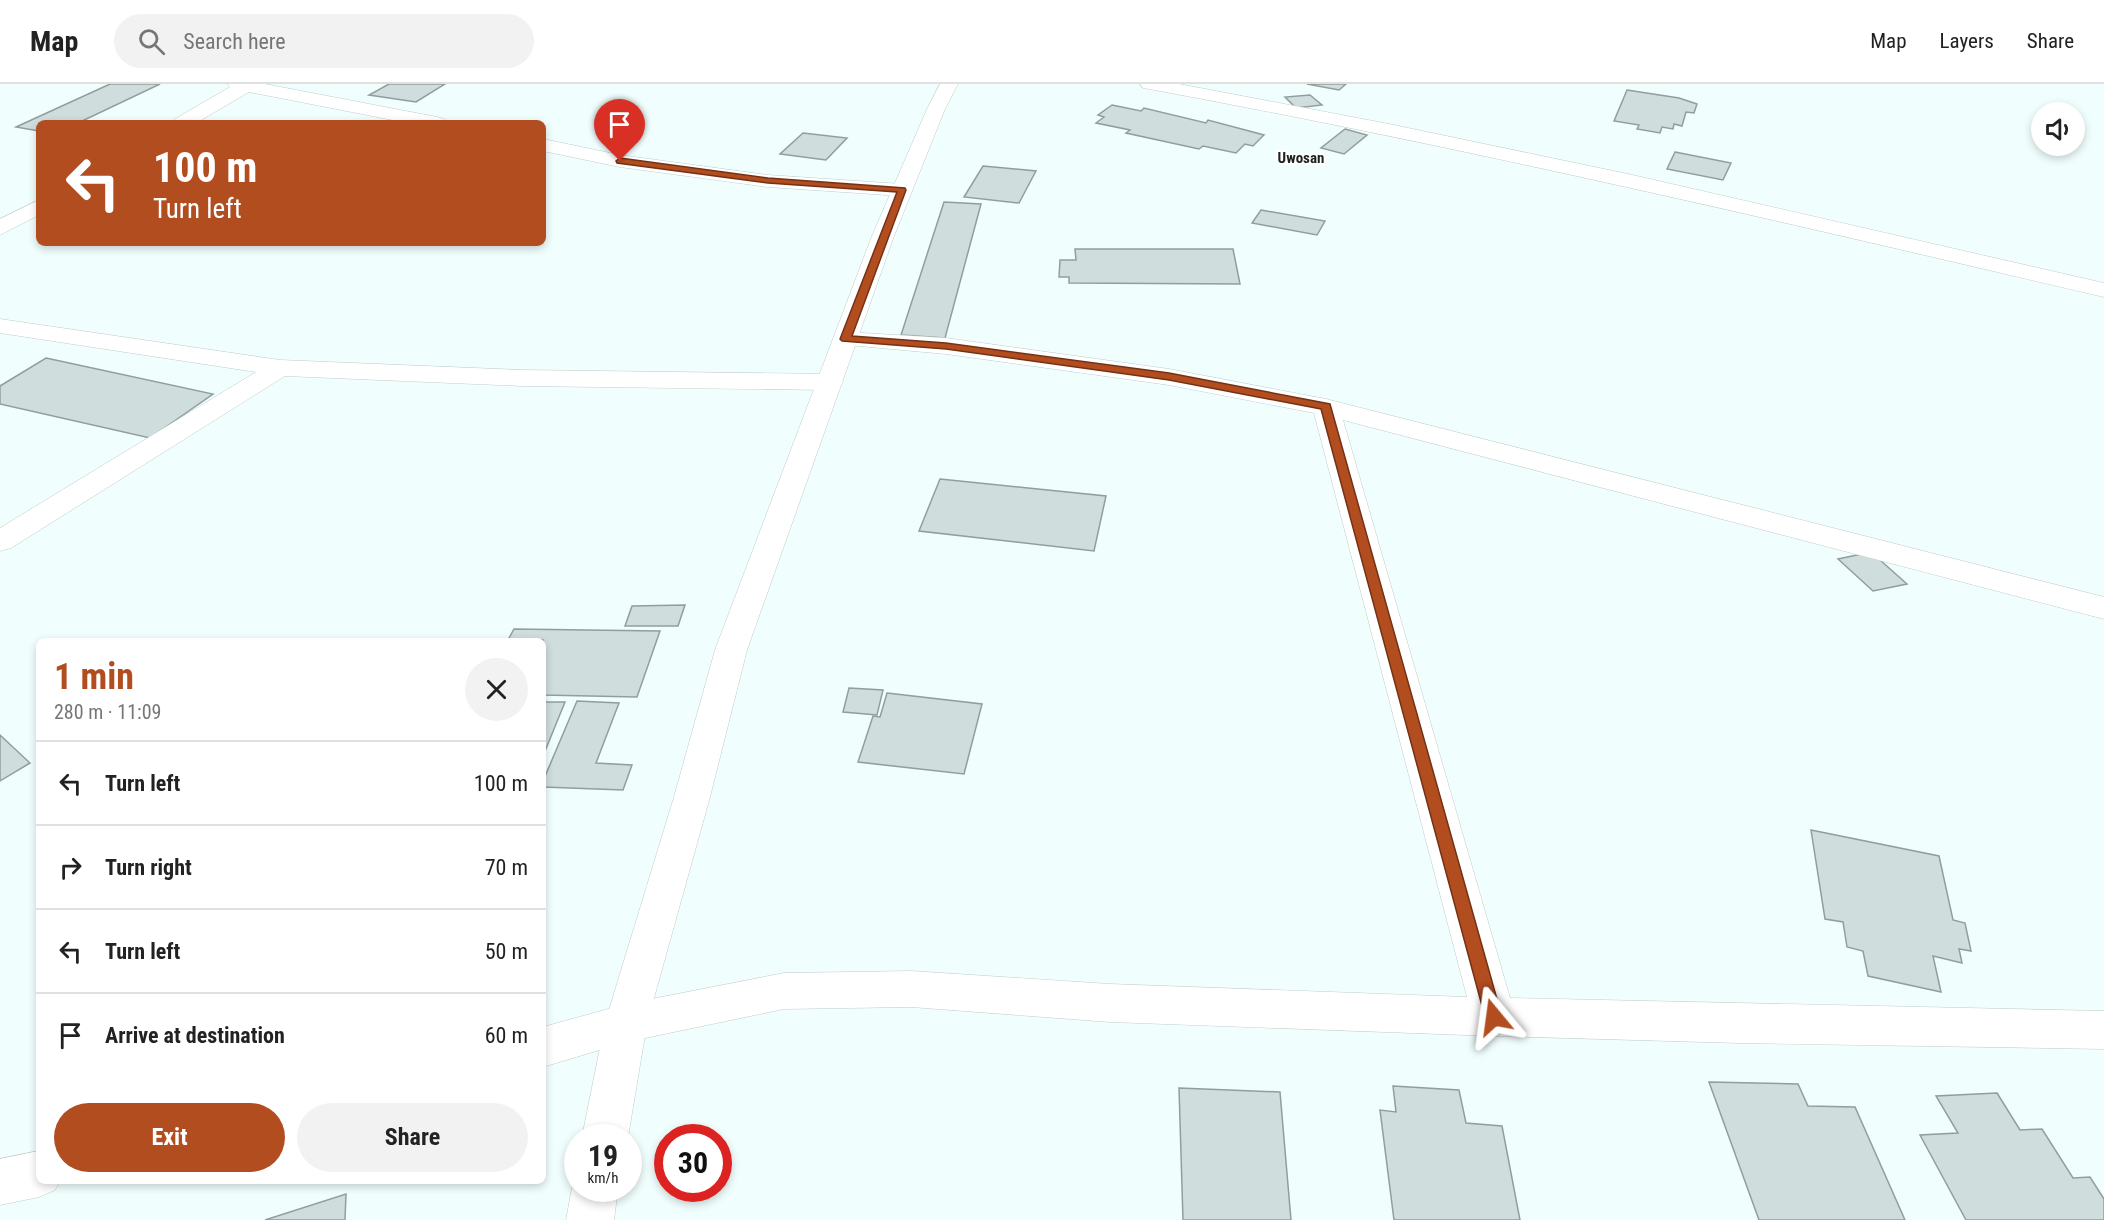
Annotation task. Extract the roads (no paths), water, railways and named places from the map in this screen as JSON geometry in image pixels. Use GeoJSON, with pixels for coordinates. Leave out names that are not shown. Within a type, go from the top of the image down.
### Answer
{"type":"FeatureCollection","features":[{"type":"Feature","properties":{"kind":"street"},"geometry":{"type":"LineString","coordinates":[[607,1124],[626,1023],[692,797],[731,650],[902,190],[949,84]]}},
{"type":"Feature","properties":{"kind":"street"},"geometry":{"type":"LineString","coordinates":[[1149,84],[1276,106],[1613,177],[2104,290]]}},
{"type":"Feature","properties":{"kind":"street"},"geometry":{"type":"LineString","coordinates":[[187,120],[242,85],[422,120]]}},
{"type":"Feature","properties":{"kind":"street"},"geometry":{"type":"LineString","coordinates":[[546,146],[620,161],[768,181],[902,190]]}},
{"type":"Feature","properties":{"kind":"street"},"geometry":{"type":"LineString","coordinates":[[0,228],[36,208]]}},
{"type":"Feature","properties":{"kind":"street"},"geometry":{"type":"LineString","coordinates":[[0,326],[280,368],[523,378],[830,382]]}},
{"type":"Feature","properties":{"kind":"street"},"geometry":{"type":"LineString","coordinates":[[846,339],[946,346],[1169,377],[1326,407],[2104,608]]}},
{"type":"Feature","properties":{"kind":"street"},"geometry":{"type":"LineString","coordinates":[[0,541],[280,368]]}},
{"type":"Feature","properties":{"kind":"street"},"geometry":{"type":"LineString","coordinates":[[1326,407],[1494,1017]]}},
{"type":"Feature","properties":{"kind":"street"},"geometry":{"type":"LineString","coordinates":[[546,1046],[626,1023],[784,991],[900,989],[1110,1003],[1494,1017],[2104,1030]]}},
{"type":"Feature","properties":{"kind":"street"},"geometry":{"type":"LineString","coordinates":[[0,1182],[36,1175]]}},
{"type":"Feature","properties":{"kind":"street"},"geometry":{"type":"LineString","coordinates":[[590,1220],[593,1202]]}},
{"type":"Feature","properties":{"kind":"district","name":"Uwosan"},"geometry":{"type":"Point","coordinates":[1301,158]}}]}
